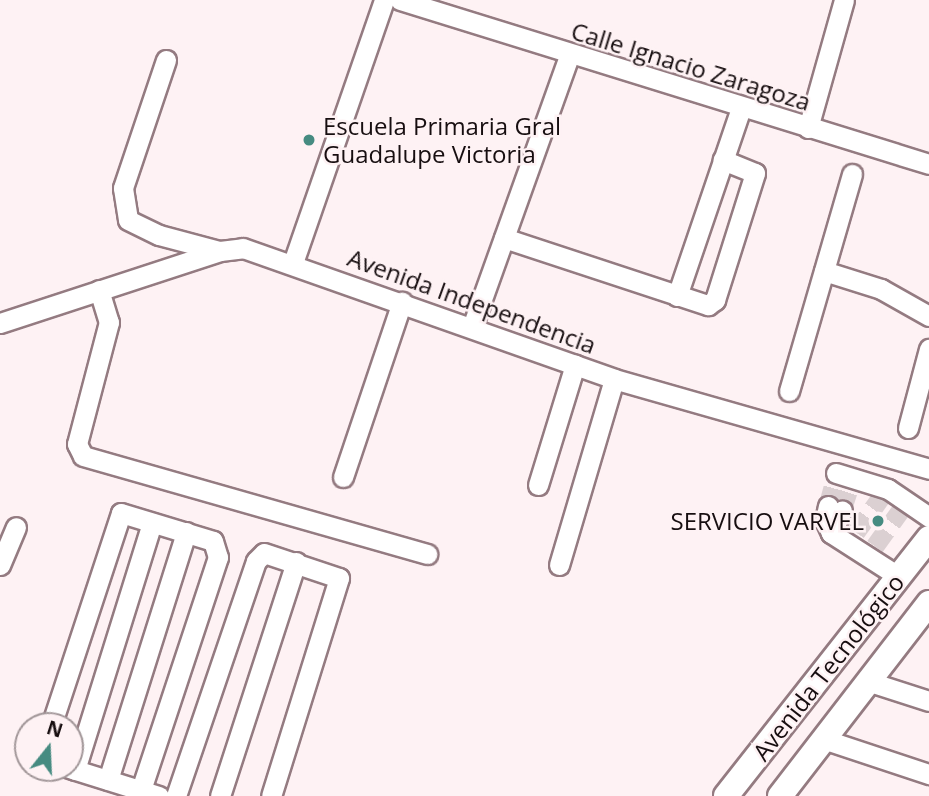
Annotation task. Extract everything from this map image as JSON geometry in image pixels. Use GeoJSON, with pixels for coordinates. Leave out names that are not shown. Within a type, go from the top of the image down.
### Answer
{"type":"FeatureCollection","features":[{"type":"Feature","properties":{"kind":"main road","name":"Avenida Tecnológico"},"geometry":{"type":"LineString","coordinates":[[726,796],[929,537]]}},
{"type":"Feature","properties":{"kind":"main road","name":"Avenida Tecnológico"},"geometry":{"type":"LineString","coordinates":[[780,796],[929,603]]}},
{"type":"Feature","properties":{"kind":"street"},"geometry":{"type":"LineString","coordinates":[[293,263],[384,0]]}},
{"type":"Feature","properties":{"kind":"street","name":"Calle Ignacio Zaragoza"},"geometry":{"type":"LineString","coordinates":[[400,0],[741,108],[929,164]]}},
{"type":"Feature","properties":{"kind":"street"},"geometry":{"type":"LineString","coordinates":[[808,128],[844,0]]}},
{"type":"Feature","properties":{"kind":"street"},"geometry":{"type":"LineString","coordinates":[[472,327],[570,54]]}},
{"type":"Feature","properties":{"kind":"street"},"geometry":{"type":"LineString","coordinates":[[166,60],[123,188],[128,220],[159,235],[220,251]]}},
{"type":"Feature","properties":{"kind":"street"},"geometry":{"type":"LineString","coordinates":[[677,296],[741,108]]}},
{"type":"Feature","properties":{"kind":"street"},"geometry":{"type":"LineString","coordinates":[[504,238],[705,305],[716,297],[755,173],[723,160]]}},
{"type":"Feature","properties":{"kind":"street"},"geometry":{"type":"LineString","coordinates":[[789,391],[852,174]]}},
{"type":"Feature","properties":{"kind":"street","name":"Avenida Independencia"},"geometry":{"type":"LineString","coordinates":[[0,323],[220,251],[243,248],[293,263],[614,379],[929,469]]}},
{"type":"Feature","properties":{"kind":"street"},"geometry":{"type":"LineString","coordinates":[[824,271],[881,289],[929,316]]}},
{"type":"Feature","properties":{"kind":"street"},"geometry":{"type":"LineString","coordinates":[[99,290],[109,322],[76,444],[83,456],[427,554]]}},
{"type":"Feature","properties":{"kind":"street"},"geometry":{"type":"LineString","coordinates":[[343,477],[401,303]]}},
{"type":"Feature","properties":{"kind":"street"},"geometry":{"type":"LineString","coordinates":[[908,428],[929,349]]}},
{"type":"Feature","properties":{"kind":"street"},"geometry":{"type":"LineString","coordinates":[[538,485],[575,365]]}},
{"type":"Feature","properties":{"kind":"street"},"geometry":{"type":"LineString","coordinates":[[559,565],[614,379]]}},
{"type":"Feature","properties":{"kind":"street"},"geometry":{"type":"LineString","coordinates":[[845,444],[843,480],[885,493],[904,506],[929,517]]}},
{"type":"Feature","properties":{"kind":"street"},"geometry":{"type":"LineString","coordinates":[[835,508],[825,520],[831,533],[853,538],[872,551],[898,576]]}},
{"type":"Feature","properties":{"kind":"street"},"geometry":{"type":"LineString","coordinates":[[56,712],[121,513],[213,541],[218,557],[146,794],[84,773]]}},
{"type":"Feature","properties":{"kind":"street"},"geometry":{"type":"LineString","coordinates":[[84,732],[152,523]]}},
{"type":"Feature","properties":{"kind":"street"},"geometry":{"type":"LineString","coordinates":[[0,565],[16,527]]}},
{"type":"Feature","properties":{"kind":"street"},"geometry":{"type":"LineString","coordinates":[[108,780],[186,532]]}},
{"type":"Feature","properties":{"kind":"street"},"geometry":{"type":"LineString","coordinates":[[176,796],[256,561],[264,553],[339,578],[271,796]]}},
{"type":"Feature","properties":{"kind":"street"},"geometry":{"type":"LineString","coordinates":[[220,796],[296,562]]}},
{"type":"Feature","properties":{"kind":"street"},"geometry":{"type":"LineString","coordinates":[[870,682],[929,701]]}},
{"type":"Feature","properties":{"kind":"street"},"geometry":{"type":"LineString","coordinates":[[823,739],[929,774]]}},
{"type":"Feature","properties":{"kind":"tunnel"},"geometry":{"type":"LineString","coordinates":[[828,506],[834,484]]}},
{"type":"Feature","properties":{"kind":"tunnel"},"geometry":{"type":"LineString","coordinates":[[842,510],[849,489]]}},
{"type":"Feature","properties":{"kind":"tunnel"},"geometry":{"type":"LineString","coordinates":[[856,532],[882,496]]}},
{"type":"Feature","properties":{"kind":"tunnel"},"geometry":{"type":"LineString","coordinates":[[875,546],[901,510]]}},
{"type":"Feature","properties":{"kind":"place","name":"Escuela Primaria Gral Guadalupe Victoria"},"geometry":{"type":"Point","coordinates":[309,140]}},
{"type":"Feature","properties":{"kind":"place","name":"SERVICIO VARVEL"},"geometry":{"type":"Point","coordinates":[878,521]}}]}
